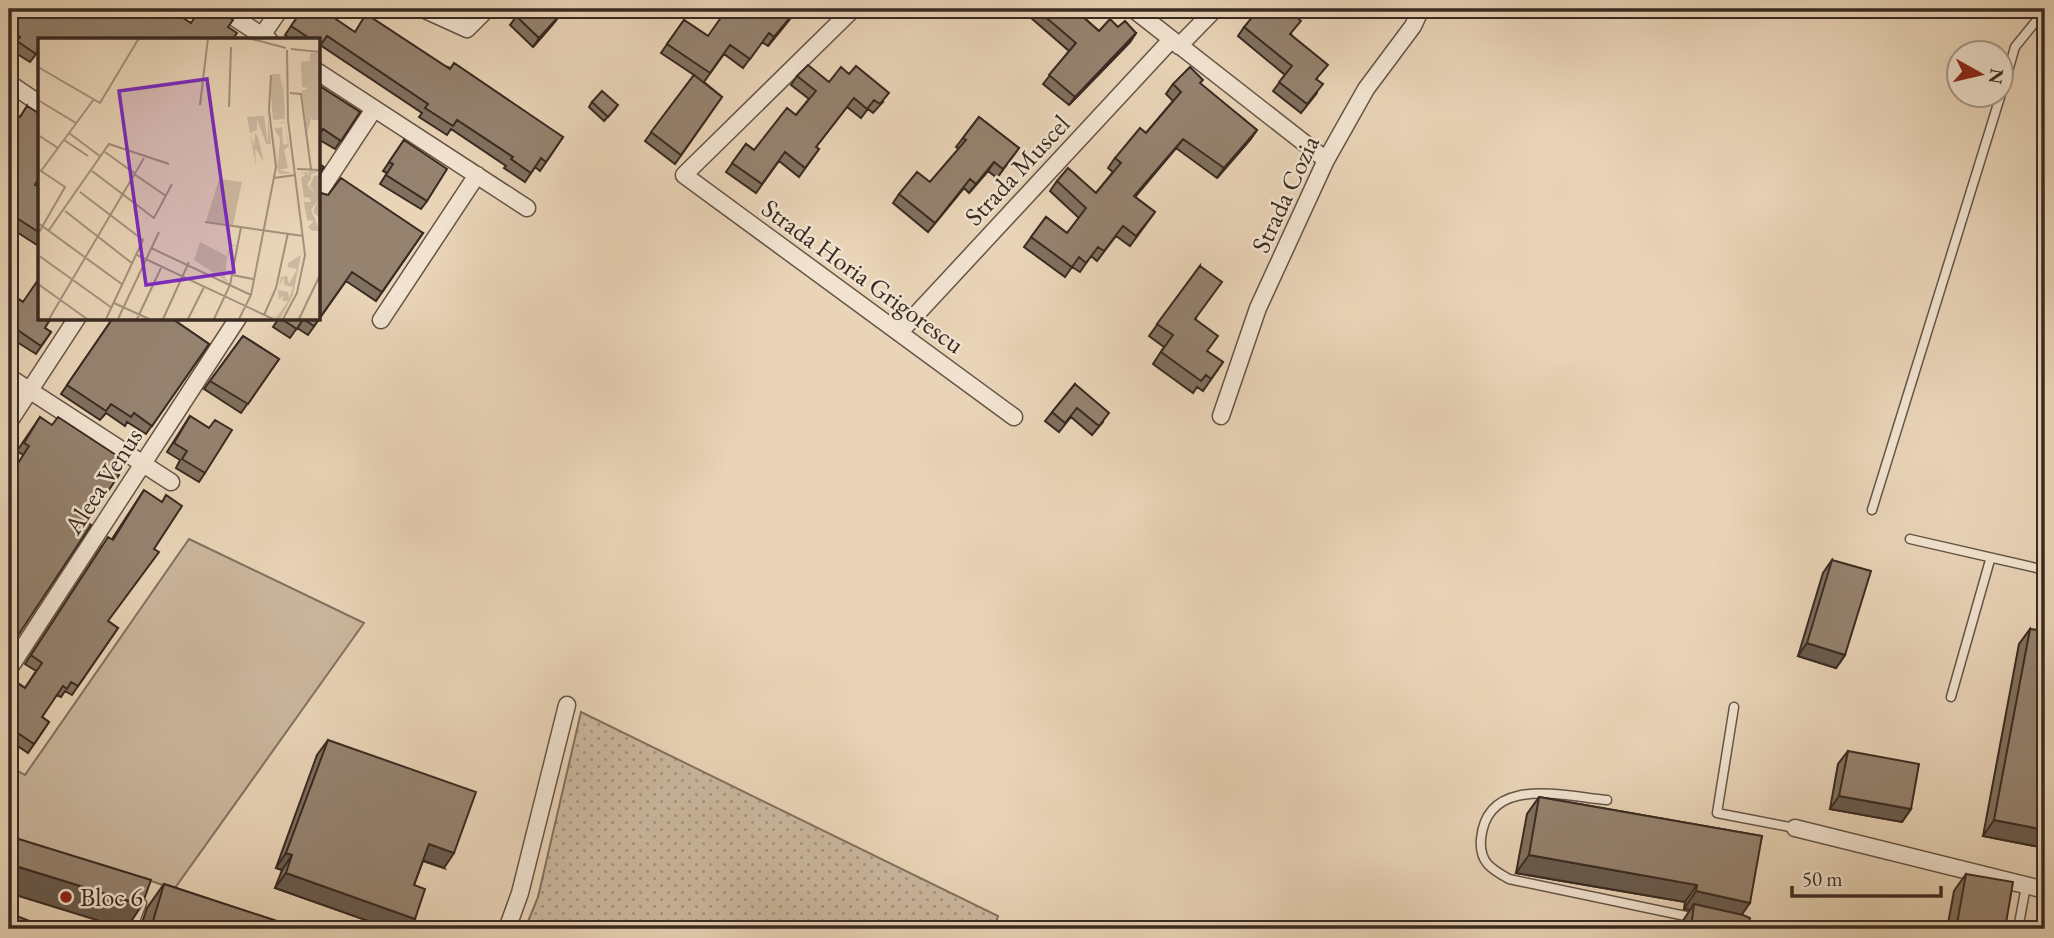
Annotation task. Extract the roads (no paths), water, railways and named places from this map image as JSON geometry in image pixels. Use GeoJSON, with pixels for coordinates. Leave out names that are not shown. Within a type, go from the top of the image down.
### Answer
{"type":"FeatureCollection","features":[{"type":"Feature","properties":{"kind":"street"},"geometry":{"type":"LineString","coordinates":[[221,9],[262,38]]}},
{"type":"Feature","properties":{"kind":"street"},"geometry":{"type":"LineString","coordinates":[[264,38],[280,9]]}},
{"type":"Feature","properties":{"kind":"street"},"geometry":{"type":"LineString","coordinates":[[423,9],[437,18],[467,29],[487,9]]}},
{"type":"Feature","properties":{"kind":"street","name":"Strada Horia Grigorescu"},"geometry":{"type":"LineString","coordinates":[[853,9],[684,175],[1014,417]]}},
{"type":"Feature","properties":{"kind":"street"},"geometry":{"type":"LineString","coordinates":[[1133,9],[1326,160]]}},
{"type":"Feature","properties":{"kind":"street","name":"Strada Muscel"},"geometry":{"type":"LineString","coordinates":[[899,333],[1175,43],[1215,9]]}},
{"type":"Feature","properties":{"kind":"street","name":"Strada Cozia"},"geometry":{"type":"LineString","coordinates":[[1221,415],[1258,308],[1326,160],[1366,89],[1413,26],[1421,9]]}},
{"type":"Feature","properties":{"kind":"street"},"geometry":{"type":"LineString","coordinates":[[320,73],[527,208]]}},
{"type":"Feature","properties":{"kind":"street"},"geometry":{"type":"LineString","coordinates":[[9,83],[38,103]]}},
{"type":"Feature","properties":{"kind":"street"},"geometry":{"type":"LineString","coordinates":[[320,191],[374,109]]}},
{"type":"Feature","properties":{"kind":"street"},"geometry":{"type":"LineString","coordinates":[[381,320],[477,175]]}},
{"type":"Feature","properties":{"kind":"street"},"geometry":{"type":"LineString","coordinates":[[9,422],[75,320]]}},
{"type":"Feature","properties":{"kind":"street","name":"Aleea Venus"},"geometry":{"type":"LineString","coordinates":[[9,669],[237,320]]}},
{"type":"Feature","properties":{"kind":"street"},"geometry":{"type":"LineString","coordinates":[[9,377],[172,482]]}},
{"type":"Feature","properties":{"kind":"street"},"geometry":{"type":"LineString","coordinates":[[507,929],[520,893],[566,705]]}},
{"type":"Feature","properties":{"kind":"street"},"geometry":{"type":"LineString","coordinates":[[1794,828],[2045,890]]}},
{"type":"Feature","properties":{"kind":"lane"},"geometry":{"type":"LineString","coordinates":[[2016,46],[2045,10]]}},
{"type":"Feature","properties":{"kind":"lane"},"geometry":{"type":"LineString","coordinates":[[1872,510],[1996,108]]}},
{"type":"Feature","properties":{"kind":"lane"},"geometry":{"type":"LineString","coordinates":[[1910,539],[2045,570]]}},
{"type":"Feature","properties":{"kind":"lane"},"geometry":{"type":"LineString","coordinates":[[1951,697],[1990,559]]}},
{"type":"Feature","properties":{"kind":"lane"},"geometry":{"type":"LineString","coordinates":[[1734,707],[1717,813],[1794,828]]}},
{"type":"Feature","properties":{"kind":"lane"},"geometry":{"type":"LineString","coordinates":[[1607,800],[1532,794],[1515,796],[1495,804],[1482,825],[1480,852],[1487,867],[1509,879],[1710,921]]}},
{"type":"Feature","properties":{"kind":"lane"},"geometry":{"type":"LineString","coordinates":[[2018,929],[2026,886]]}},
{"type":"Feature","properties":{"kind":"lane"},"geometry":{"type":"LineString","coordinates":[[132,929],[146,893]]}},
{"type":"Feature","properties":{"kind":"place","name":"Bloc 6"},"geometry":{"type":"Point","coordinates":[66,897]}}]}
